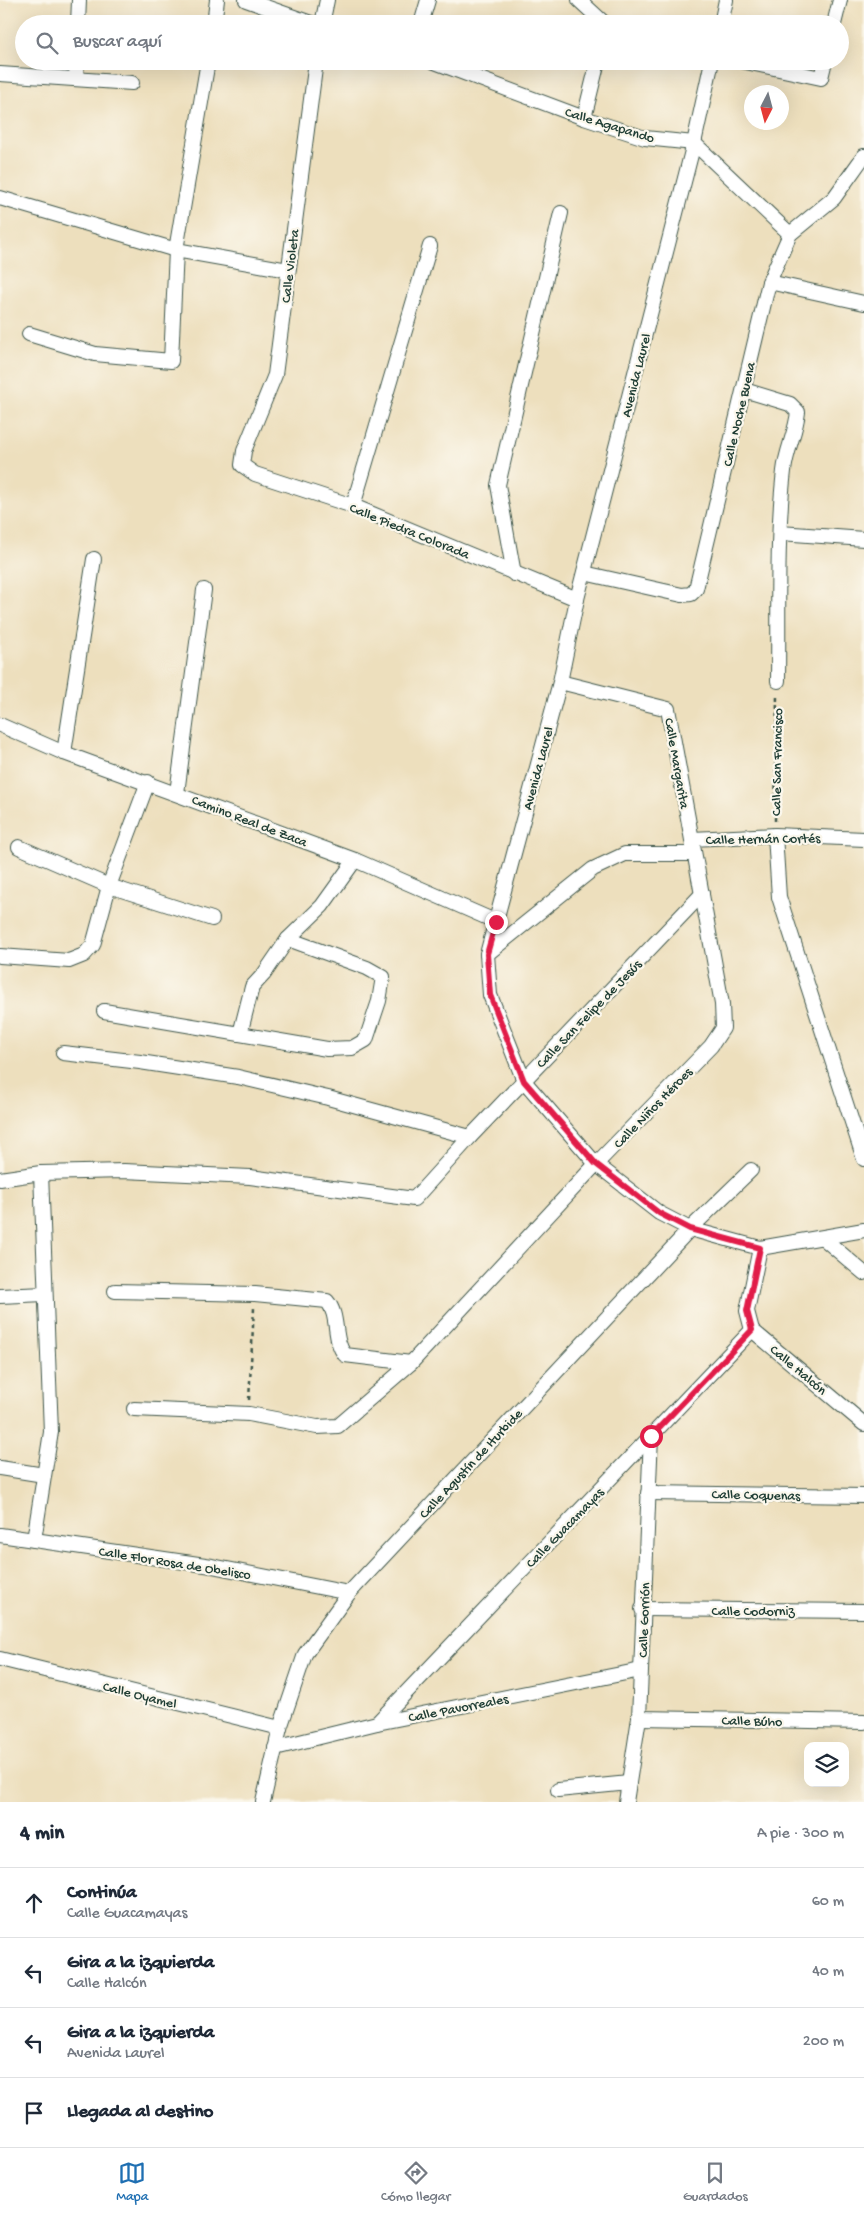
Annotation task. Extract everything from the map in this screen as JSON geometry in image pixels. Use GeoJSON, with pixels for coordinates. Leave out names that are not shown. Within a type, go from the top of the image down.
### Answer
{"type":"FeatureCollection","features":[{"type":"Feature","properties":{"kind":"street"},"geometry":{"type":"LineString","coordinates":[[79,15],[80,0]]}},
{"type":"Feature","properties":{"kind":"street"},"geometry":{"type":"LineString","coordinates":[[215,15],[217,0]]}},
{"type":"Feature","properties":{"kind":"street"},"geometry":{"type":"LineString","coordinates":[[246,0],[288,15]]}},
{"type":"Feature","properties":{"kind":"street"},"geometry":{"type":"LineString","coordinates":[[324,15],[327,0]]}},
{"type":"Feature","properties":{"kind":"street"},"geometry":{"type":"LineString","coordinates":[[424,15],[428,0]]}},
{"type":"Feature","properties":{"kind":"street"},"geometry":{"type":"LineString","coordinates":[[579,0],[595,15]]}},
{"type":"Feature","properties":{"kind":"street"},"geometry":{"type":"LineString","coordinates":[[722,15],[726,0]]}},
{"type":"Feature","properties":{"kind":"street"},"geometry":{"type":"LineString","coordinates":[[836,15],[840,0]]}},
{"type":"Feature","properties":{"kind":"street"},"geometry":{"type":"LineString","coordinates":[[76,70],[76,78]]}},
{"type":"Feature","properties":{"kind":"street"},"geometry":{"type":"LineString","coordinates":[[29,334],[95,354],[170,361],[176,250],[206,70]]}},
{"type":"Feature","properties":{"kind":"street","name":"Calle Violeta"},"geometry":{"type":"LineString","coordinates":[[242,465],[244,451],[275,374],[315,70]]}},
{"type":"Feature","properties":{"kind":"street","name":"Calle Agapando"},"geometry":{"type":"LineString","coordinates":[[456,70],[584,118],[645,138],[694,143]]}},
{"type":"Feature","properties":{"kind":"street"},"geometry":{"type":"LineString","coordinates":[[584,118],[596,70]]}},
{"type":"Feature","properties":{"kind":"street","name":"Avenida Laurel"},"geometry":{"type":"LineString","coordinates":[[710,70],[694,143],[577,599],[560,682],[487,954],[490,995],[524,1081],[596,1164],[659,1213],[690,1229],[760,1248],[864,1230]]}},
{"type":"Feature","properties":{"kind":"street"},"geometry":{"type":"LineString","coordinates":[[783,70],[821,78],[823,70]]}},
{"type":"Feature","properties":{"kind":"street"},"geometry":{"type":"LineString","coordinates":[[0,74],[132,83]]}},
{"type":"Feature","properties":{"kind":"street"},"geometry":{"type":"LineString","coordinates":[[694,143],[790,234]]}},
{"type":"Feature","properties":{"kind":"street","name":"Calle Noche Buena"},"geometry":{"type":"LineString","coordinates":[[584,573],[682,595],[691,594],[696,589],[769,282],[790,234],[834,198],[863,159]]}},
{"type":"Feature","properties":{"kind":"street"},"geometry":{"type":"LineString","coordinates":[[0,198],[176,250],[288,270]]}},
{"type":"Feature","properties":{"kind":"street"},"geometry":{"type":"LineString","coordinates":[[514,574],[498,485],[561,213]]}},
{"type":"Feature","properties":{"kind":"street"},"geometry":{"type":"LineString","coordinates":[[353,506],[430,246]]}},
{"type":"Feature","properties":{"kind":"street"},"geometry":{"type":"LineString","coordinates":[[769,282],[864,303]]}},
{"type":"Feature","properties":{"kind":"street"},"geometry":{"type":"LineString","coordinates":[[744,390],[790,404],[798,412],[797,426],[784,469],[780,533],[778,681]]}},
{"type":"Feature","properties":{"kind":"street","name":"Calle Piedra Colorada"},"geometry":{"type":"LineString","coordinates":[[242,465],[255,474],[353,506],[577,599]]}},
{"type":"Feature","properties":{"kind":"street"},"geometry":{"type":"LineString","coordinates":[[780,533],[864,540]]}},
{"type":"Feature","properties":{"kind":"street"},"geometry":{"type":"LineString","coordinates":[[64,753],[94,559]]}},
{"type":"Feature","properties":{"kind":"street"},"geometry":{"type":"LineString","coordinates":[[176,793],[204,590]]}},
{"type":"Feature","properties":{"kind":"street","name":"Calle Margarita"},"geometry":{"type":"LineString","coordinates":[[560,682],[668,709],[692,839]]}},
{"type":"Feature","properties":{"kind":"street","name":"Camino Real de Zaca"},"geometry":{"type":"LineString","coordinates":[[0,725],[64,753],[148,782],[355,860],[496,922]]}},
{"type":"Feature","properties":{"kind":"street"},"geometry":{"type":"LineString","coordinates":[[0,956],[69,961],[84,955],[93,945],[110,886],[148,782]]}},
{"type":"Feature","properties":{"kind":"street","name":"Calle Hernán Cortés"},"geometry":{"type":"LineString","coordinates":[[692,839],[775,835],[864,839]]}},
{"type":"Feature","properties":{"kind":"street","name":"Calle San Francisco"},"geometry":{"type":"LineString","coordinates":[[775,835],[779,897],[864,1159]]}},
{"type":"Feature","properties":{"kind":"street","name":"Calle Niños Héroes"},"geometry":{"type":"LineString","coordinates":[[249,1414],[317,1427],[338,1426],[411,1363],[596,1164],[711,1046],[723,1028],[722,1004],[692,839]]}},
{"type":"Feature","properties":{"kind":"street"},"geometry":{"type":"LineString","coordinates":[[18,847],[110,886],[212,919]]}},
{"type":"Feature","properties":{"kind":"street"},"geometry":{"type":"LineString","coordinates":[[487,954],[593,869],[625,854],[694,854]]}},
{"type":"Feature","properties":{"kind":"street"},"geometry":{"type":"LineString","coordinates":[[240,1034],[252,987],[264,974],[288,939],[322,906],[355,860]]}},
{"type":"Feature","properties":{"kind":"street","name":"Calle San Felipe de Jesús"},"geometry":{"type":"LineString","coordinates":[[41,1173],[124,1171],[250,1177],[414,1199],[470,1137],[702,894]]}},
{"type":"Feature","properties":{"kind":"street"},"geometry":{"type":"LineString","coordinates":[[104,1011],[327,1049],[352,1048],[366,1040],[379,1001],[383,977],[367,968],[288,939]]}},
{"type":"Feature","properties":{"kind":"street"},"geometry":{"type":"LineString","coordinates":[[64,1053],[238,1077],[328,1098],[470,1137]]}},
{"type":"Feature","properties":{"kind":"street","name":"Calle Agustín de Iturbide"},"geometry":{"type":"LineString","coordinates":[[263,1802],[280,1728],[304,1654],[349,1593],[690,1229],[751,1170]]}},
{"type":"Feature","properties":{"kind":"street"},"geometry":{"type":"LineString","coordinates":[[0,1179],[41,1173],[51,1432],[34,1540]]}},
{"type":"Feature","properties":{"kind":"street"},"geometry":{"type":"LineString","coordinates":[[823,1238],[864,1273]]}},
{"type":"Feature","properties":{"kind":"street"},"geometry":{"type":"LineString","coordinates":[[752,1330],[747,1311],[760,1248]]}},
{"type":"Feature","properties":{"kind":"street"},"geometry":{"type":"LineString","coordinates":[[115,1291],[255,1294],[327,1301],[333,1308],[339,1347],[345,1355],[411,1363]]}},
{"type":"Feature","properties":{"kind":"street"},"geometry":{"type":"LineString","coordinates":[[0,1296],[45,1294]]}},
{"type":"Feature","properties":{"kind":"street","name":"Calle Halcón"},"geometry":{"type":"LineString","coordinates":[[752,1330],[864,1424]]}},
{"type":"Feature","properties":{"kind":"street","name":"Calle Guacamayas"},"geometry":{"type":"LineString","coordinates":[[377,1723],[752,1330]]}},
{"type":"Feature","properties":{"kind":"street"},"geometry":{"type":"LineString","coordinates":[[134,1409],[249,1414]]}},
{"type":"Feature","properties":{"kind":"street","name":"Calle Gorrión"},"geometry":{"type":"LineString","coordinates":[[626,1802],[639,1718],[642,1670],[642,1610],[651,1436]]}},
{"type":"Feature","properties":{"kind":"street"},"geometry":{"type":"LineString","coordinates":[[0,1468],[44,1475]]}},
{"type":"Feature","properties":{"kind":"street","name":"Calle Coquenas"},"geometry":{"type":"LineString","coordinates":[[648,1493],[864,1496]]}},
{"type":"Feature","properties":{"kind":"street","name":"Calle Flor Rosa de Obelisco"},"geometry":{"type":"LineString","coordinates":[[0,1535],[212,1566],[349,1593]]}},
{"type":"Feature","properties":{"kind":"street","name":"Calle Codorniz"},"geometry":{"type":"LineString","coordinates":[[642,1610],[864,1611]]}},
{"type":"Feature","properties":{"kind":"street","name":"Calle Oyamel"},"geometry":{"type":"LineString","coordinates":[[0,1659],[280,1728]]}},
{"type":"Feature","properties":{"kind":"street","name":"Calle Pavorreales"},"geometry":{"type":"LineString","coordinates":[[275,1748],[377,1723],[642,1670]]}},
{"type":"Feature","properties":{"kind":"street","name":"Calle Búho"},"geometry":{"type":"LineString","coordinates":[[639,1718],[864,1722]]}},
{"type":"Feature","properties":{"kind":"street"},"geometry":{"type":"LineString","coordinates":[[558,1790],[629,1783]]}},
{"type":"Feature","properties":{"kind":"path","name":"Calle San Francisco"},"geometry":{"type":"LineString","coordinates":[[775,835],[778,681]]}},
{"type":"Feature","properties":{"kind":"path"},"geometry":{"type":"LineString","coordinates":[[249,1414],[250,1356],[255,1294]]}},
{"type":"Feature","properties":{"kind":"route"},"geometry":{"type":"LineString","coordinates":[[496,922],[487,954],[490,995],[514,1060],[524,1081],[596,1164],[659,1213],[690,1229],[760,1248],[747,1311],[752,1330],[651,1436]]}}]}
